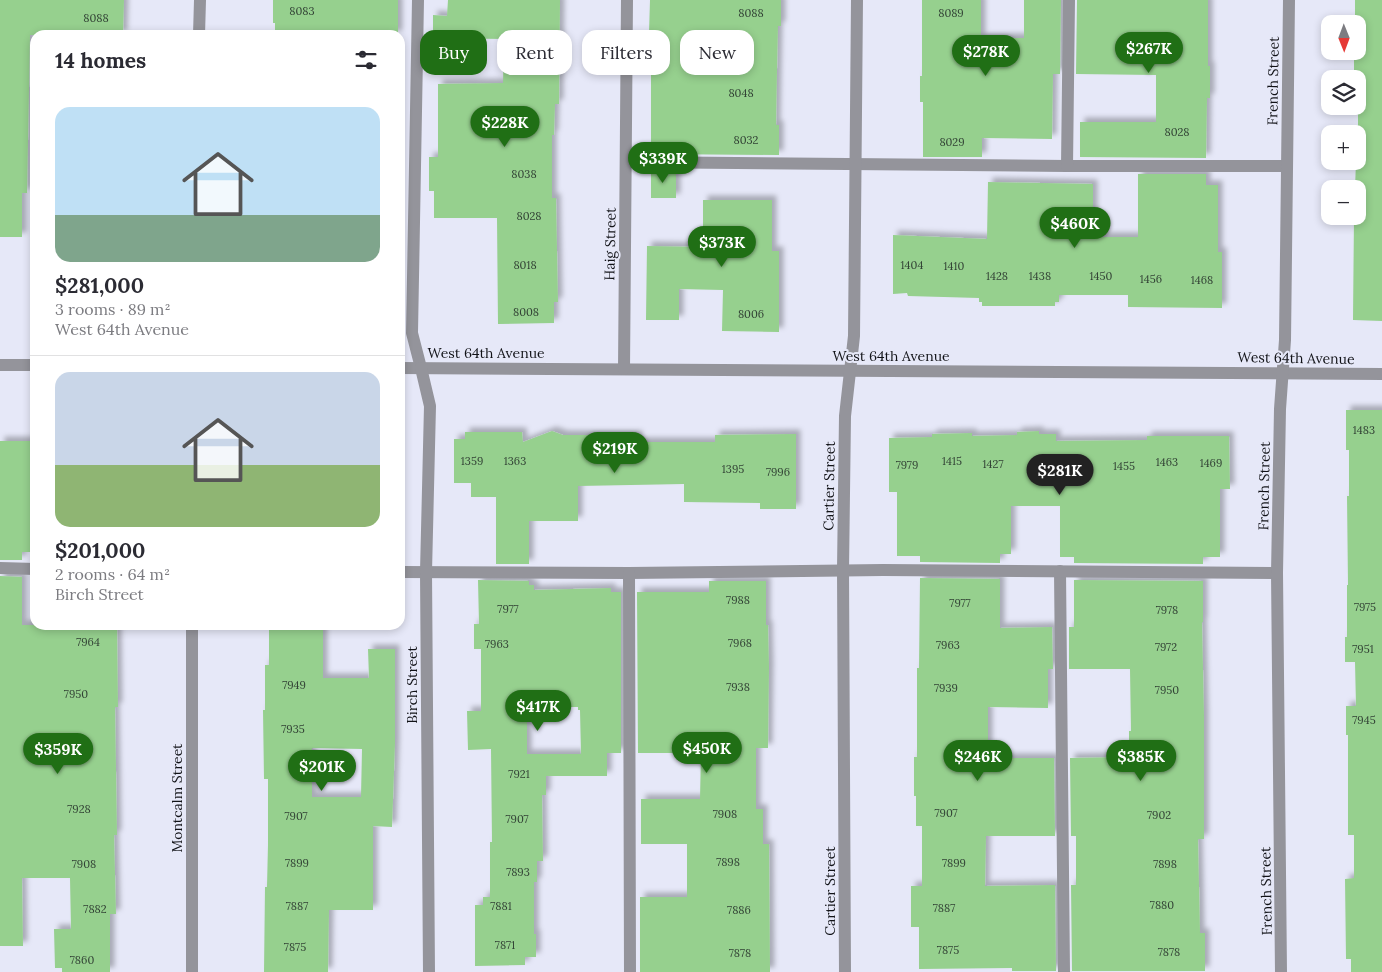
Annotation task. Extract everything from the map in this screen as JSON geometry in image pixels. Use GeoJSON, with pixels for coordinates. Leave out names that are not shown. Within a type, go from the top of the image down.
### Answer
{"type":"FeatureCollection","features":[{"type":"Feature","properties":{"kind":"street"},"geometry":{"type":"LineString","coordinates":[[199,30],[200,0]]}},
{"type":"Feature","properties":{"kind":"street","name":"Birch Street"},"geometry":{"type":"LineString","coordinates":[[418,0],[412,333],[430,406],[426,572],[429,972]]}},
{"type":"Feature","properties":{"kind":"street","name":"Haig Street"},"geometry":{"type":"LineString","coordinates":[[624,369],[627,0]]}},
{"type":"Feature","properties":{"kind":"street","name":"Cartier Street"},"geometry":{"type":"LineString","coordinates":[[845,972],[843,570],[845,406],[854,336],[857,0]]}},
{"type":"Feature","properties":{"kind":"street"},"geometry":{"type":"LineString","coordinates":[[1067,166],[1070,0]]}},
{"type":"Feature","properties":{"kind":"street","name":"French Street"},"geometry":{"type":"LineString","coordinates":[[1281,972],[1278,573],[1280,409],[1285,340],[1290,0]]}},
{"type":"Feature","properties":{"kind":"street"},"geometry":{"type":"LineString","coordinates":[[626,162],[1287,166]]}},
{"type":"Feature","properties":{"kind":"street"},"geometry":{"type":"LineString","coordinates":[[0,365],[30,365]]}},
{"type":"Feature","properties":{"kind":"street","name":"West 64th Avenue"},"geometry":{"type":"LineString","coordinates":[[405,368],[1382,374]]}},
{"type":"Feature","properties":{"kind":"street"},"geometry":{"type":"LineString","coordinates":[[0,568],[30,569]]}},
{"type":"Feature","properties":{"kind":"street"},"geometry":{"type":"LineString","coordinates":[[405,572],[629,573],[843,570],[1278,573]]}},
{"type":"Feature","properties":{"kind":"street"},"geometry":{"type":"LineString","coordinates":[[1060,571],[1064,972]]}},
{"type":"Feature","properties":{"kind":"street"},"geometry":{"type":"LineString","coordinates":[[629,573],[630,972]]}},
{"type":"Feature","properties":{"kind":"street","name":"Montcalm Street"},"geometry":{"type":"LineString","coordinates":[[192,630],[192,972]]}},
{"type":"Feature","properties":{"kind":"building"},"geometry":{"type":"Polygon","coordinates":[[[0,0],[124,0],[123,30],[30,30],[27,193],[22,193],[22,237],[0,237],[0,0]]]}},
{"type":"Feature","properties":{"kind":"building"},"geometry":{"type":"Polygon","coordinates":[[[273,0],[398,0],[398,30],[275,30],[275,23],[273,23],[273,0]]]}},
{"type":"Feature","properties":{"kind":"building"},"geometry":{"type":"Polygon","coordinates":[[[448,0],[560,0],[560,30],[497,30],[497,39],[487,39],[487,30],[433,30],[433,15],[447,16],[448,0]]]}},
{"type":"Feature","properties":{"kind":"building"},"geometry":{"type":"Polygon","coordinates":[[[650,0],[781,0],[781,26],[778,26],[776,125],[779,125],[779,155],[651,154],[651,75],[670,75],[670,30],[649,30],[650,0]]]}},
{"type":"Feature","properties":{"kind":"building"},"geometry":{"type":"Polygon","coordinates":[[[922,0],[981,0],[981,38],[1024,38],[1024,0],[1061,0],[1060,74],[1053,74],[1052,139],[982,138],[982,157],[923,157],[923,102],[920,102],[922,0]]]}},
{"type":"Feature","properties":{"kind":"building"},"geometry":{"type":"Polygon","coordinates":[[[1077,0],[1208,0],[1210,98],[1207,98],[1206,158],[1080,157],[1080,122],[1156,122],[1156,75],[1076,74],[1077,0]]]}},
{"type":"Feature","properties":{"kind":"building"},"geometry":{"type":"Polygon","coordinates":[[[1355,0],[1382,0],[1382,321],[1353,320],[1354,225],[1366,225],[1366,180],[1355,180],[1356,170],[1366,170],[1366,125],[1358,125],[1358,115],[1366,115],[1366,70],[1354,70],[1354,60],[1366,60],[1366,15],[1355,15],[1355,0]]]}},
{"type":"Feature","properties":{"kind":"building"},"geometry":{"type":"Polygon","coordinates":[[[503,75],[559,75],[559,104],[555,104],[554,135],[552,135],[552,198],[556,198],[558,302],[554,302],[554,323],[498,324],[497,218],[434,218],[434,191],[429,191],[429,157],[438,157],[438,84],[503,83],[503,75]]]}},
{"type":"Feature","properties":{"kind":"building"},"geometry":{"type":"Polygon","coordinates":[[[651,170],[676,171],[676,198],[651,198],[651,170]]]}},
{"type":"Feature","properties":{"kind":"building"},"geometry":{"type":"Polygon","coordinates":[[[1138,174],[1206,174],[1206,185],[1218,185],[1218,252],[1222,252],[1222,308],[1128,307],[1128,295],[1059,295],[1059,302],[1055,302],[1055,306],[982,306],[979,298],[908,296],[907,293],[893,294],[893,235],[987,239],[988,182],[1093,184],[1093,237],[1138,237],[1138,174]]]}},
{"type":"Feature","properties":{"kind":"building"},"geometry":{"type":"Polygon","coordinates":[[[703,200],[772,200],[772,251],[779,251],[779,332],[722,331],[723,290],[679,289],[679,320],[646,320],[647,246],[703,247],[703,200]]]}},
{"type":"Feature","properties":{"kind":"building"},"geometry":{"type":"Polygon","coordinates":[[[1346,410],[1382,410],[1382,972],[1351,972],[1351,959],[1346,959],[1345,879],[1354,878],[1354,835],[1348,835],[1348,735],[1346,735],[1346,706],[1356,706],[1355,662],[1345,662],[1348,585],[1347,496],[1349,496],[1349,450],[1346,450],[1346,410]]]}},
{"type":"Feature","properties":{"kind":"building"},"geometry":{"type":"Polygon","coordinates":[[[552,431],[563,435],[638,435],[638,442],[715,442],[715,435],[796,434],[796,509],[760,509],[760,503],[684,502],[684,484],[578,486],[578,521],[529,521],[529,564],[496,564],[496,497],[471,497],[471,483],[454,483],[454,439],[465,439],[465,432],[522,432],[523,442],[552,431]]]}},
{"type":"Feature","properties":{"kind":"building"},"geometry":{"type":"Polygon","coordinates":[[[1039,431],[1039,434],[1056,434],[1056,441],[1147,440],[1147,436],[1229,436],[1230,489],[1220,489],[1220,557],[1203,557],[1203,564],[1074,563],[1074,557],[1060,557],[1060,506],[1011,506],[1011,554],[1000,554],[1000,563],[920,562],[920,556],[897,556],[897,492],[889,492],[889,438],[932,437],[932,434],[972,433],[972,436],[1017,435],[1017,432],[1039,431]]]}},
{"type":"Feature","properties":{"kind":"building"},"geometry":{"type":"Polygon","coordinates":[[[0,441],[30,441],[30,552],[22,552],[22,560],[0,560],[0,441]]]}},
{"type":"Feature","properties":{"kind":"building"},"geometry":{"type":"Polygon","coordinates":[[[0,576],[22,577],[22,625],[30,625],[30,630],[117,630],[118,707],[115,707],[117,835],[114,835],[116,914],[110,914],[110,972],[62,972],[62,968],[55,968],[54,929],[71,929],[70,878],[22,878],[23,946],[0,946],[0,576]]]}},
{"type":"Feature","properties":{"kind":"building"},"geometry":{"type":"Polygon","coordinates":[[[920,578],[1000,579],[1000,628],[1052,627],[1053,669],[1048,669],[1048,708],[988,707],[988,758],[1054,758],[1055,836],[986,836],[985,886],[1055,885],[1056,971],[1012,971],[1012,968],[919,969],[919,927],[911,927],[911,886],[922,886],[922,826],[916,826],[916,796],[914,796],[914,757],[917,757],[920,578]]]}},
{"type":"Feature","properties":{"kind":"building"},"geometry":{"type":"Polygon","coordinates":[[[478,580],[529,581],[529,585],[534,585],[534,590],[611,588],[611,592],[621,592],[621,753],[607,753],[607,776],[546,776],[546,795],[542,795],[543,861],[537,861],[537,882],[534,882],[536,957],[525,957],[525,965],[475,966],[475,905],[483,905],[483,897],[490,897],[490,842],[492,842],[491,749],[468,750],[467,711],[481,711],[481,649],[474,649],[474,624],[479,624],[478,580]],[[527,707],[527,754],[581,754],[580,710],[578,710],[578,707],[527,707]]]}},
{"type":"Feature","properties":{"kind":"building"},"geometry":{"type":"Polygon","coordinates":[[[1074,580],[1203,581],[1204,839],[1198,839],[1200,933],[1205,933],[1205,971],[1072,971],[1071,885],[1076,885],[1076,836],[1071,836],[1070,758],[1129,757],[1129,731],[1131,731],[1130,669],[1069,669],[1069,627],[1074,627],[1074,580]]]}},
{"type":"Feature","properties":{"kind":"building"},"geometry":{"type":"Polygon","coordinates":[[[709,581],[766,581],[766,625],[768,625],[769,667],[768,748],[756,748],[756,809],[763,809],[763,844],[769,844],[770,972],[640,972],[640,897],[687,897],[687,844],[641,844],[641,799],[700,799],[701,753],[638,753],[637,592],[709,592],[709,581]]]}},
{"type":"Feature","properties":{"kind":"building"},"geometry":{"type":"Polygon","coordinates":[[[269,630],[323,630],[323,678],[369,678],[368,649],[395,649],[395,743],[392,827],[373,826],[373,910],[329,910],[328,972],[264,972],[265,887],[267,887],[268,844],[268,779],[264,779],[263,710],[265,710],[265,665],[269,665],[269,630]],[[312,748],[312,797],[361,797],[362,749],[312,748]]]}}]}
